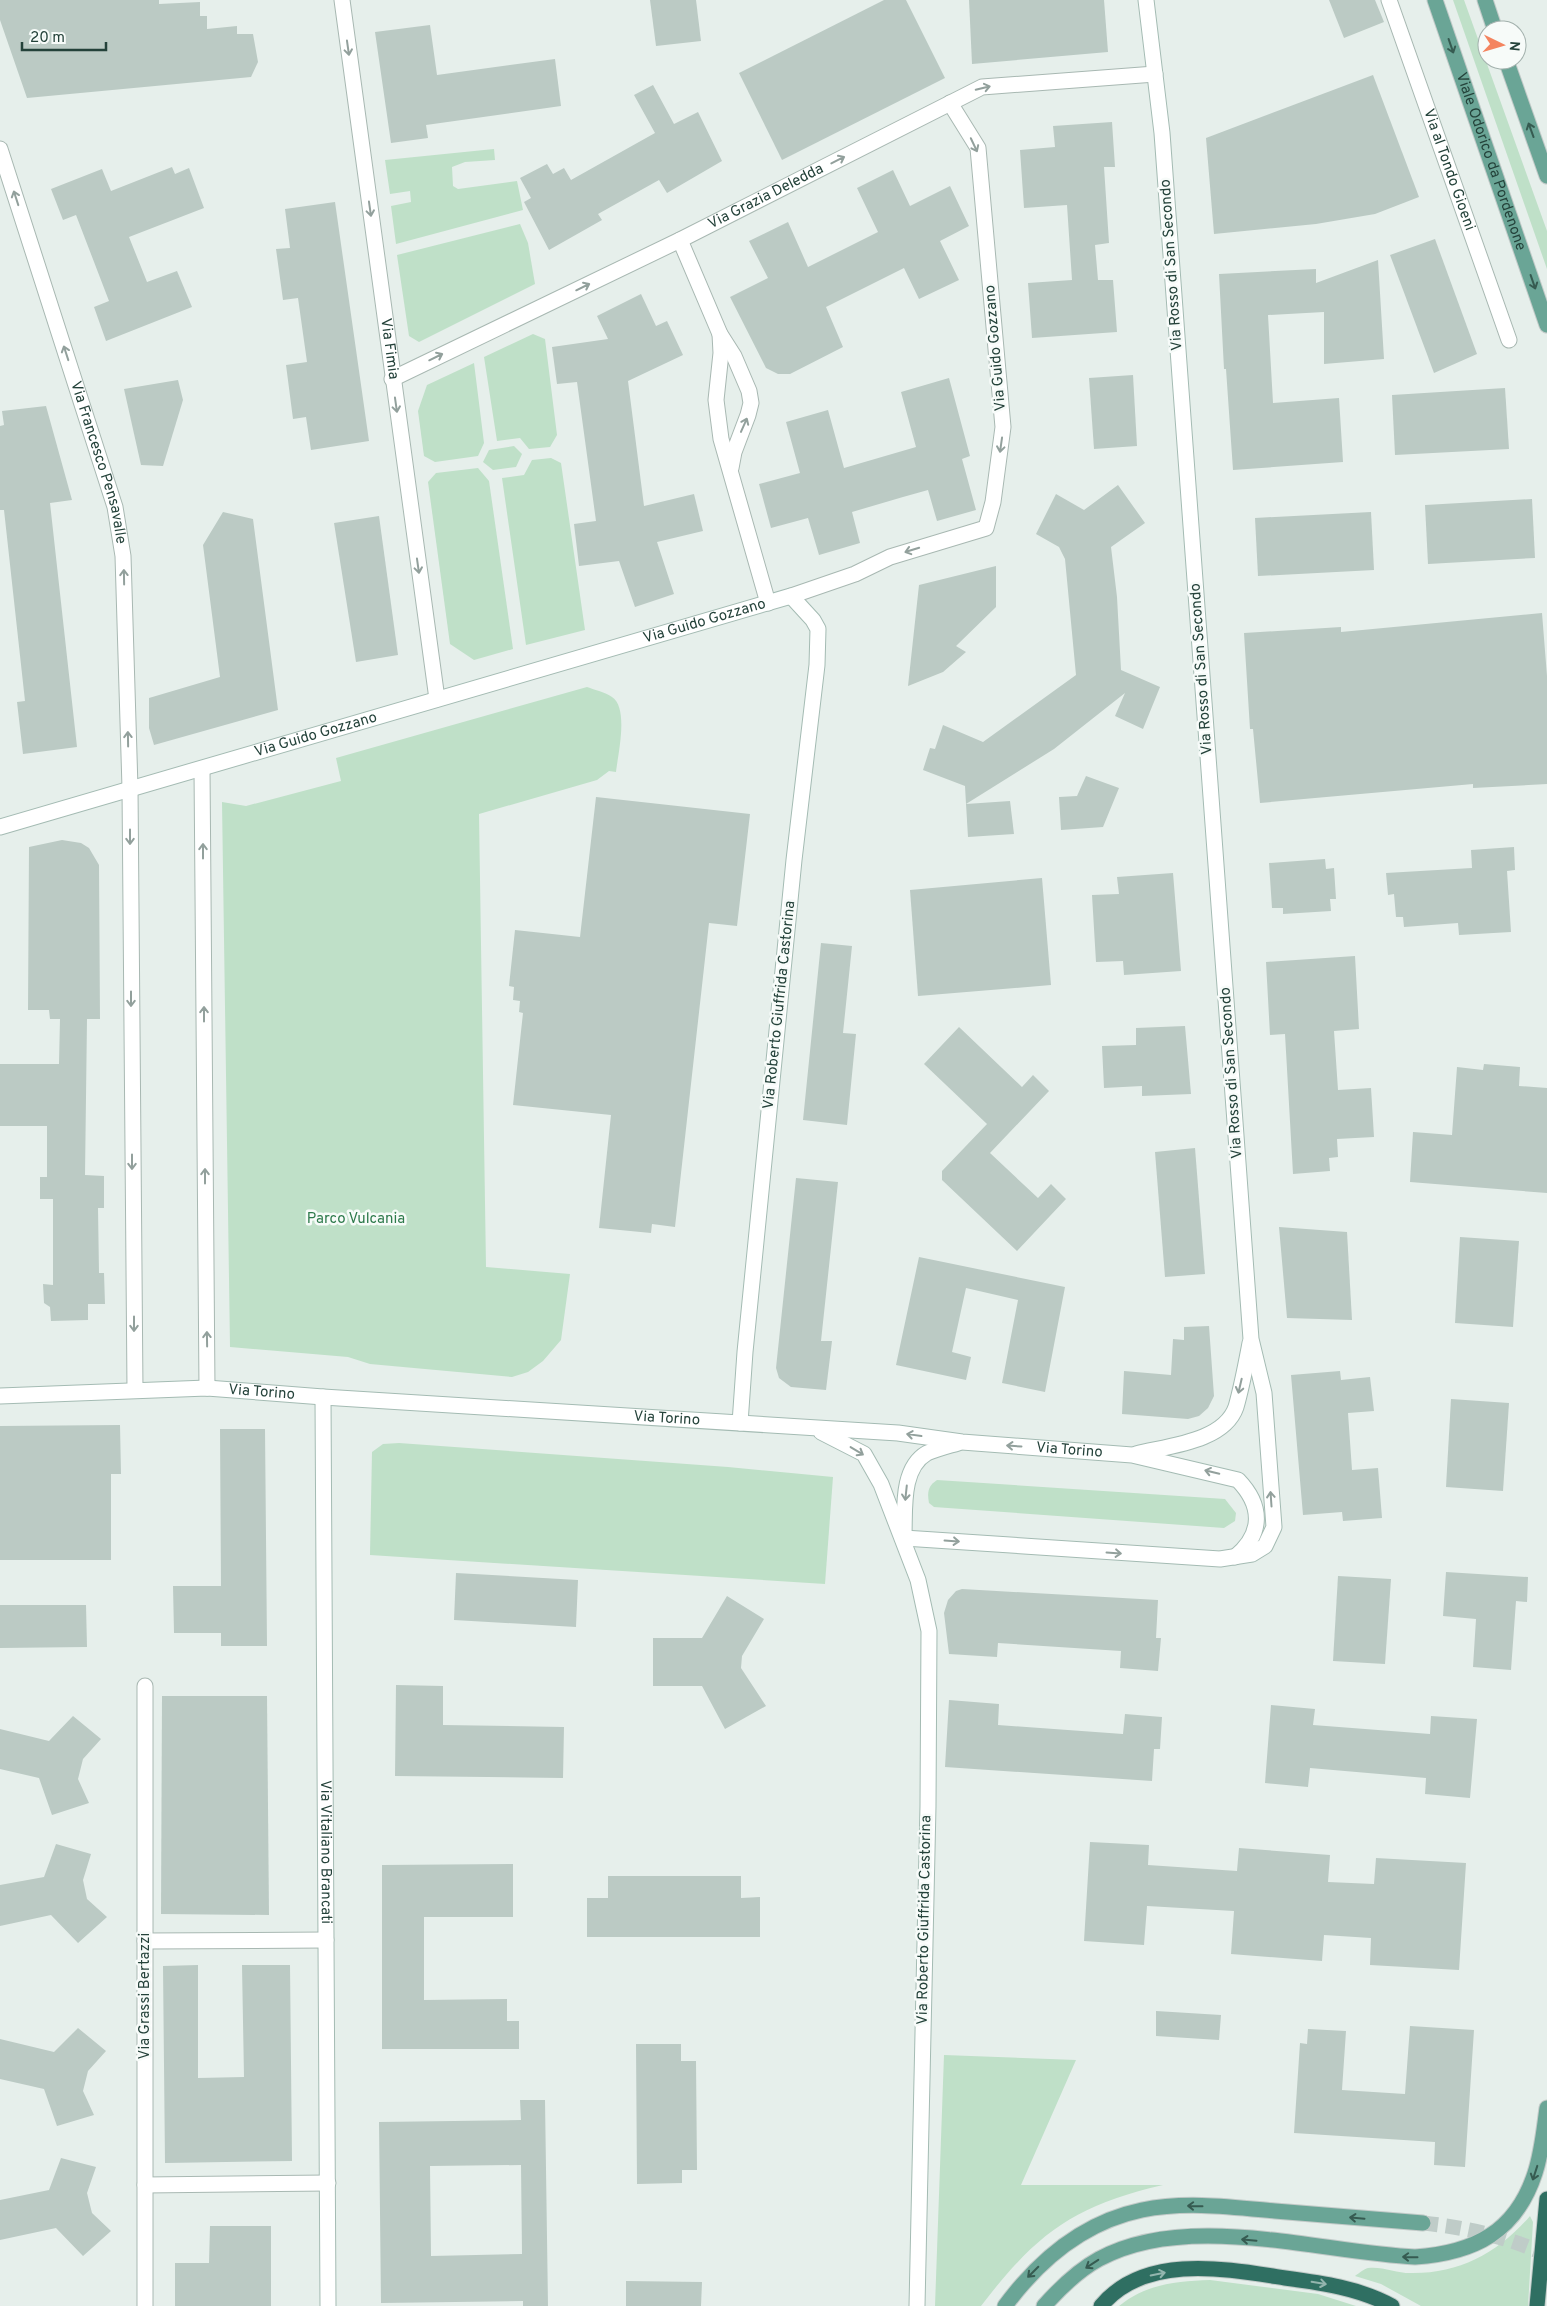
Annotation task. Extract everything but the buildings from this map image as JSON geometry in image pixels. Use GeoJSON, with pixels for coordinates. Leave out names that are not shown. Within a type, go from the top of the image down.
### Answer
{"type":"FeatureCollection","features":[{"type":"Feature","properties":{"kind":"highway"},"geometry":{"type":"LineString","coordinates":[[1538,2306],[1547,2199]]}},
{"type":"Feature","properties":{"kind":"highway"},"geometry":{"type":"LineString","coordinates":[[1101,2306],[1132,2282],[1150,2275],[1200,2268],[1228,2270],[1337,2286],[1392,2306]]}},
{"type":"Feature","properties":{"kind":"main road","name":"Viale Odorico da Pordenone"},"geometry":{"type":"LineString","coordinates":[[1435,0],[1547,325]]}},
{"type":"Feature","properties":{"kind":"main road"},"geometry":{"type":"LineString","coordinates":[[1485,0],[1492,20]]}},
{"type":"Feature","properties":{"kind":"main road"},"geometry":{"type":"LineString","coordinates":[[1510,70],[1547,176]]}},
{"type":"Feature","properties":{"kind":"main road"},"geometry":{"type":"LineString","coordinates":[[1044,2306],[1059,2288],[1098,2259],[1140,2243],[1180,2236],[1246,2239],[1408,2257],[1440,2256],[1465,2250],[1494,2233],[1518,2209],[1535,2173],[1547,2108]]}},
{"type":"Feature","properties":{"kind":"main road"},"geometry":{"type":"LineString","coordinates":[[1005,2306],[1022,2283],[1056,2250],[1080,2234],[1142,2210],[1191,2206],[1423,2223]]}},
{"type":"Feature","properties":{"kind":"street","name":"Via Fimia"},"geometry":{"type":"LineString","coordinates":[[342,0],[437,699]]}},
{"type":"Feature","properties":{"kind":"street","name":"Via Rosso di San Secondo"},"geometry":{"type":"LineString","coordinates":[[1146,0],[1162,133],[1251,1339]]}},
{"type":"Feature","properties":{"kind":"street","name":"Via al Tondo Gioeni"},"geometry":{"type":"LineString","coordinates":[[1389,0],[1509,340]]}},
{"type":"Feature","properties":{"kind":"street","name":"Via Grazia Deledda"},"geometry":{"type":"LineString","coordinates":[[392,378],[680,240],[982,87],[1155,74]]}},
{"type":"Feature","properties":{"kind":"street","name":"Via Guido Gozzano"},"geometry":{"type":"LineString","coordinates":[[0,828],[130,788],[202,769],[768,603],[855,574],[890,557],[986,528],[993,502],[1003,427],[978,148],[950,103]]}},
{"type":"Feature","properties":{"kind":"street","name":"Via Francesco Pensavalle"},"geometry":{"type":"LineString","coordinates":[[0,148],[115,507],[123,556],[130,788],[134,1390]]}},
{"type":"Feature","properties":{"kind":"street"},"geometry":{"type":"LineString","coordinates":[[680,240],[720,334],[743,375],[751,403],[734,452],[731,471]]}},
{"type":"Feature","properties":{"kind":"street"},"geometry":{"type":"LineString","coordinates":[[720,334],[721,353],[716,400],[718,417],[768,603]]}},
{"type":"Feature","properties":{"kind":"street","name":"Via Roberto Giuffrida Castorina"},"geometry":{"type":"LineString","coordinates":[[740,1423],[746,1342],[794,860],[817,665],[818,629],[813,620],[791,596]]}},
{"type":"Feature","properties":{"kind":"street"},"geometry":{"type":"LineString","coordinates":[[202,769],[207,1388]]}},
{"type":"Feature","properties":{"kind":"street"},"geometry":{"type":"LineString","coordinates":[[1132,1455],[1208,1436],[1225,1425],[1235,1408],[1251,1339]]}},
{"type":"Feature","properties":{"kind":"street"},"geometry":{"type":"LineString","coordinates":[[962,1442],[926,1454],[912,1470],[906,1488],[904,1538],[1199,1558],[1233,1558],[1252,1554],[1265,1546],[1274,1527],[1264,1393],[1251,1339]]}},
{"type":"Feature","properties":{"kind":"street","name":"Via Torino"},"geometry":{"type":"LineString","coordinates":[[0,1396],[207,1388],[322,1397],[898,1433],[962,1442],[1132,1455],[1238,1480],[1249,1491],[1256,1508],[1257,1522],[1248,1546],[1233,1558]]}},
{"type":"Feature","properties":{"kind":"street","name":"Via Vitaliano Brancati"},"geometry":{"type":"LineString","coordinates":[[322,1397],[328,2306]]}},
{"type":"Feature","properties":{"kind":"street","name":"Via Roberto Giuffrida Castorina"},"geometry":{"type":"LineString","coordinates":[[814,1429],[864,1454],[881,1484],[904,1538],[918,1580],[929,1631],[928,1806],[917,2306]]}},
{"type":"Feature","properties":{"kind":"street","name":"Via Grassi Bertazzi"},"geometry":{"type":"LineString","coordinates":[[145,1686],[145,2306]]}},
{"type":"Feature","properties":{"kind":"street"},"geometry":{"type":"LineString","coordinates":[[145,1941],[326,1940]]}},
{"type":"Feature","properties":{"kind":"street"},"geometry":{"type":"LineString","coordinates":[[145,2185],[328,2183]]}},
{"type":"Feature","properties":{"kind":"green space"},"geometry":{"type":"Polygon","coordinates":[[[1453,0],[1464,0],[1477,36],[1477,69],[1453,0]]]}},
{"type":"Feature","properties":{"kind":"green space"},"geometry":{"type":"Polygon","coordinates":[[[1477,70],[1489,70],[1547,231],[1547,269],[1477,70]]]}},
{"type":"Feature","properties":{"kind":"green space"},"geometry":{"type":"Polygon","coordinates":[[[494,149],[495,160],[465,162],[452,167],[453,186],[458,189],[517,181],[523,210],[396,244],[391,206],[411,202],[410,191],[390,194],[385,160],[494,149]]]}},
{"type":"Feature","properties":{"kind":"green space"},"geometry":{"type":"Polygon","coordinates":[[[520,224],[528,243],[535,284],[419,342],[409,336],[397,255],[520,224]]]}},
{"type":"Feature","properties":{"kind":"green space"},"geometry":{"type":"Polygon","coordinates":[[[533,334],[545,339],[557,435],[550,447],[529,449],[520,438],[497,441],[484,357],[533,334]]]}},
{"type":"Feature","properties":{"kind":"green space"},"geometry":{"type":"Polygon","coordinates":[[[474,363],[484,443],[478,456],[435,462],[424,456],[418,411],[427,385],[474,363]]]}},
{"type":"Feature","properties":{"kind":"green space"},"geometry":{"type":"Polygon","coordinates":[[[514,446],[522,454],[516,467],[493,470],[483,462],[489,450],[514,446]]]}},
{"type":"Feature","properties":{"kind":"green space"},"geometry":{"type":"Polygon","coordinates":[[[551,458],[561,463],[585,630],[526,645],[502,478],[524,475],[532,460],[551,458]]]}},
{"type":"Feature","properties":{"kind":"green space"},"geometry":{"type":"Polygon","coordinates":[[[478,468],[489,481],[513,649],[474,660],[450,644],[428,482],[436,473],[478,468]]]}},
{"type":"Feature","properties":{"kind":"green space","name":"Parco Vulcania"},"geometry":{"type":"Polygon","coordinates":[[[587,687],[612,697],[620,711],[621,732],[616,772],[609,771],[597,780],[479,814],[486,1267],[570,1274],[561,1340],[543,1361],[528,1372],[512,1377],[370,1364],[348,1357],[230,1347],[222,802],[246,806],[341,781],[336,758],[587,687]]]}},
{"type":"Feature","properties":{"kind":"green space"},"geometry":{"type":"Polygon","coordinates":[[[399,1443],[728,1467],[833,1477],[825,1584],[370,1555],[372,1452],[383,1444],[399,1443]]]}},
{"type":"Feature","properties":{"kind":"green space"},"geometry":{"type":"Polygon","coordinates":[[[937,1480],[1225,1499],[1236,1513],[1235,1521],[1224,1528],[934,1507],[929,1503],[928,1492],[937,1480]]]}},
{"type":"Feature","properties":{"kind":"green space"},"geometry":{"type":"Polygon","coordinates":[[[944,2055],[1076,2060],[1021,2185],[1163,2185],[1104,2203],[1059,2226],[1020,2260],[981,2306],[935,2306],[944,2055]]]}},
{"type":"Feature","properties":{"kind":"green space"},"geometry":{"type":"Polygon","coordinates":[[[1530,2216],[1533,2222],[1528,2306],[1421,2306],[1381,2284],[1355,2276],[1368,2268],[1410,2273],[1445,2270],[1461,2265],[1491,2251],[1505,2241],[1530,2216]]]}},
{"type":"Feature","properties":{"kind":"green space"},"geometry":{"type":"Polygon","coordinates":[[[1210,2280],[1318,2294],[1356,2306],[1119,2306],[1151,2288],[1186,2281],[1210,2280]]]}},
{"type":"Feature","properties":{"kind":"tunnel"},"geometry":{"type":"LineString","coordinates":[[1423,2223],[1456,2227],[1486,2234],[1547,2255]]}}]}
